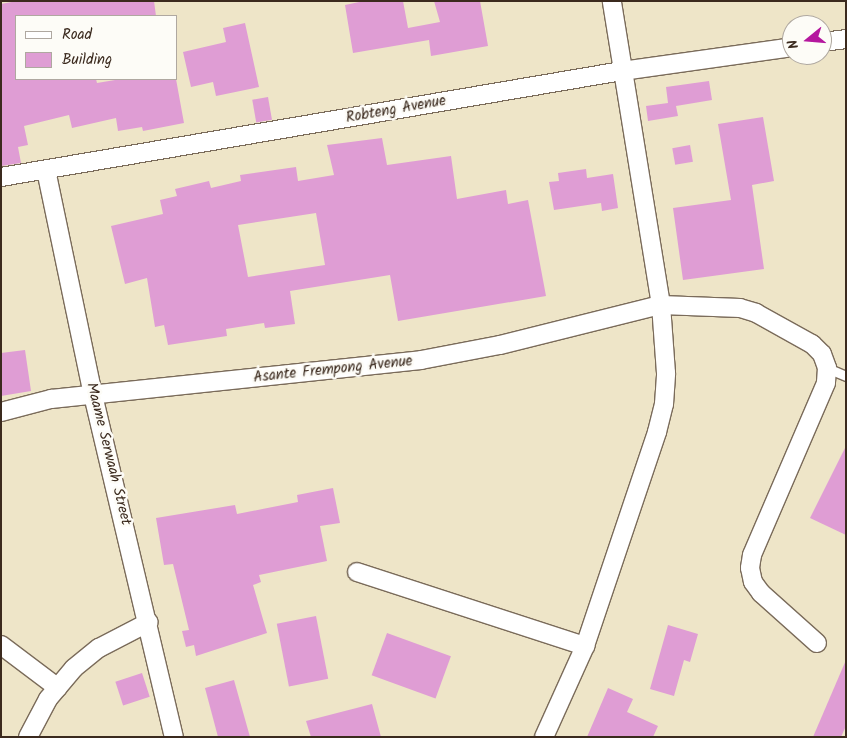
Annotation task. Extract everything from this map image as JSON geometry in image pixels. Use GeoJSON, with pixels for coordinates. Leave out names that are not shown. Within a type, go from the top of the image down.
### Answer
{"type":"FeatureCollection","features":[{"type":"Feature","properties":{"kind":"street"},"geometry":{"type":"LineString","coordinates":[[544,737],[585,646],[662,413],[666,372],[661,305],[612,1]]}},
{"type":"Feature","properties":{"kind":"street"},"geometry":{"type":"LineString","coordinates":[[832,41],[846,39]]}},
{"type":"Feature","properties":{"kind":"street","name":"Robteng Avenue"},"geometry":{"type":"LineString","coordinates":[[1,176],[46,170],[622,71],[782,48]]}},
{"type":"Feature","properties":{"kind":"street","name":"Maame Serwaah Street"},"geometry":{"type":"LineString","coordinates":[[46,170],[93,395],[149,622],[174,737]]}},
{"type":"Feature","properties":{"kind":"street","name":"Asante Frempong Avenue"},"geometry":{"type":"LineString","coordinates":[[1,412],[36,401],[420,360],[500,345],[661,305],[722,305],[756,313],[812,344],[822,354],[827,368]]}},
{"type":"Feature","properties":{"kind":"street"},"geometry":{"type":"LineString","coordinates":[[817,643],[761,593],[753,582],[750,568],[752,555],[826,383],[827,368]]}},
{"type":"Feature","properties":{"kind":"street"},"geometry":{"type":"LineString","coordinates":[[357,572],[585,646]]}},
{"type":"Feature","properties":{"kind":"street"},"geometry":{"type":"LineString","coordinates":[[28,737],[58,688],[74,668],[99,648],[149,622]]}},
{"type":"Feature","properties":{"kind":"street"},"geometry":{"type":"LineString","coordinates":[[1,645],[58,688]]}},
{"type":"Feature","properties":{"kind":"lane"},"geometry":{"type":"LineString","coordinates":[[827,368],[846,376]]}},
{"type":"Feature","properties":{"kind":"building"},"geometry":{"type":"Polygon","coordinates":[[[17,1],[154,1],[156,15],[15,15],[15,80],[96,80],[97,83],[115,80],[176,80],[184,123],[143,131],[142,127],[118,131],[116,118],[72,128],[69,115],[24,126],[28,145],[18,147],[21,163],[1,166],[1,4],[17,1]]]}},
{"type":"Feature","properties":{"kind":"building"},"geometry":{"type":"Polygon","coordinates":[[[364,1],[403,1],[408,28],[440,22],[434,1],[480,1],[488,46],[431,56],[429,40],[353,53],[345,5],[364,1]]]}},
{"type":"Feature","properties":{"kind":"building"},"geometry":{"type":"Polygon","coordinates":[[[245,23],[259,87],[216,96],[213,82],[191,87],[183,52],[226,42],[223,28],[245,23]]]}},
{"type":"Feature","properties":{"kind":"building"},"geometry":{"type":"Polygon","coordinates":[[[709,81],[712,100],[676,106],[678,116],[648,121],[646,106],[668,103],[666,87],[709,81]]]}},
{"type":"Feature","properties":{"kind":"building"},"geometry":{"type":"Polygon","coordinates":[[[268,97],[272,120],[256,122],[252,100],[268,97]]]}},
{"type":"Feature","properties":{"kind":"building"},"geometry":{"type":"Polygon","coordinates":[[[763,117],[774,181],[752,185],[764,269],[683,280],[673,208],[731,200],[718,124],[763,117]]]}},
{"type":"Feature","properties":{"kind":"building"},"geometry":{"type":"Polygon","coordinates":[[[382,138],[387,165],[451,156],[457,199],[506,190],[508,204],[528,200],[546,296],[398,321],[390,275],[290,291],[295,324],[265,328],[264,323],[226,329],[227,336],[168,345],[164,325],[155,327],[147,278],[125,284],[111,226],[163,214],[160,200],[177,196],[175,189],[209,181],[211,188],[241,181],[240,175],[296,167],[298,181],[334,175],[327,145],[382,138]],[[316,213],[238,225],[248,277],[325,265],[316,213]]]}},
{"type":"Feature","properties":{"kind":"building"},"geometry":{"type":"Polygon","coordinates":[[[690,145],[693,162],[675,165],[672,148],[690,145]]]}},
{"type":"Feature","properties":{"kind":"building"},"geometry":{"type":"Polygon","coordinates":[[[586,169],[587,178],[613,174],[618,208],[602,211],[601,203],[554,210],[549,182],[559,181],[558,173],[586,169]]]}},
{"type":"Feature","properties":{"kind":"building"},"geometry":{"type":"Polygon","coordinates":[[[25,350],[31,391],[1,396],[1,353],[25,350]]]}},
{"type":"Feature","properties":{"kind":"building"},"geometry":{"type":"Polygon","coordinates":[[[846,446],[846,535],[810,518],[846,446]]]}},
{"type":"Feature","properties":{"kind":"building"},"geometry":{"type":"Polygon","coordinates":[[[333,488],[340,523],[320,526],[327,561],[259,575],[261,582],[253,585],[267,633],[196,656],[194,645],[186,647],[182,631],[189,630],[173,564],[164,565],[156,518],[235,505],[237,514],[298,502],[297,495],[333,488]]]}},
{"type":"Feature","properties":{"kind":"building"},"geometry":{"type":"Polygon","coordinates":[[[316,616],[328,679],[289,686],[277,624],[316,616]]]}},
{"type":"Feature","properties":{"kind":"building"},"geometry":{"type":"Polygon","coordinates":[[[668,625],[698,634],[690,662],[684,660],[674,696],[650,689],[668,625]]]}},
{"type":"Feature","properties":{"kind":"building"},"geometry":{"type":"Polygon","coordinates":[[[387,633],[451,656],[436,699],[372,675],[387,633]]]}},
{"type":"Feature","properties":{"kind":"building"},"geometry":{"type":"Polygon","coordinates":[[[846,660],[846,726],[841,737],[813,737],[846,660]]]}},
{"type":"Feature","properties":{"kind":"building"},"geometry":{"type":"Polygon","coordinates":[[[142,673],[150,697],[123,705],[115,682],[142,673]]]}},
{"type":"Feature","properties":{"kind":"building"},"geometry":{"type":"Polygon","coordinates":[[[234,680],[250,737],[218,737],[205,688],[234,680]]]}},
{"type":"Feature","properties":{"kind":"building"},"geometry":{"type":"Polygon","coordinates":[[[608,688],[633,699],[627,712],[658,726],[653,737],[587,737],[608,688]]]}},
{"type":"Feature","properties":{"kind":"building"},"geometry":{"type":"Polygon","coordinates":[[[372,704],[381,737],[311,737],[306,721],[372,704]]]}}]}
